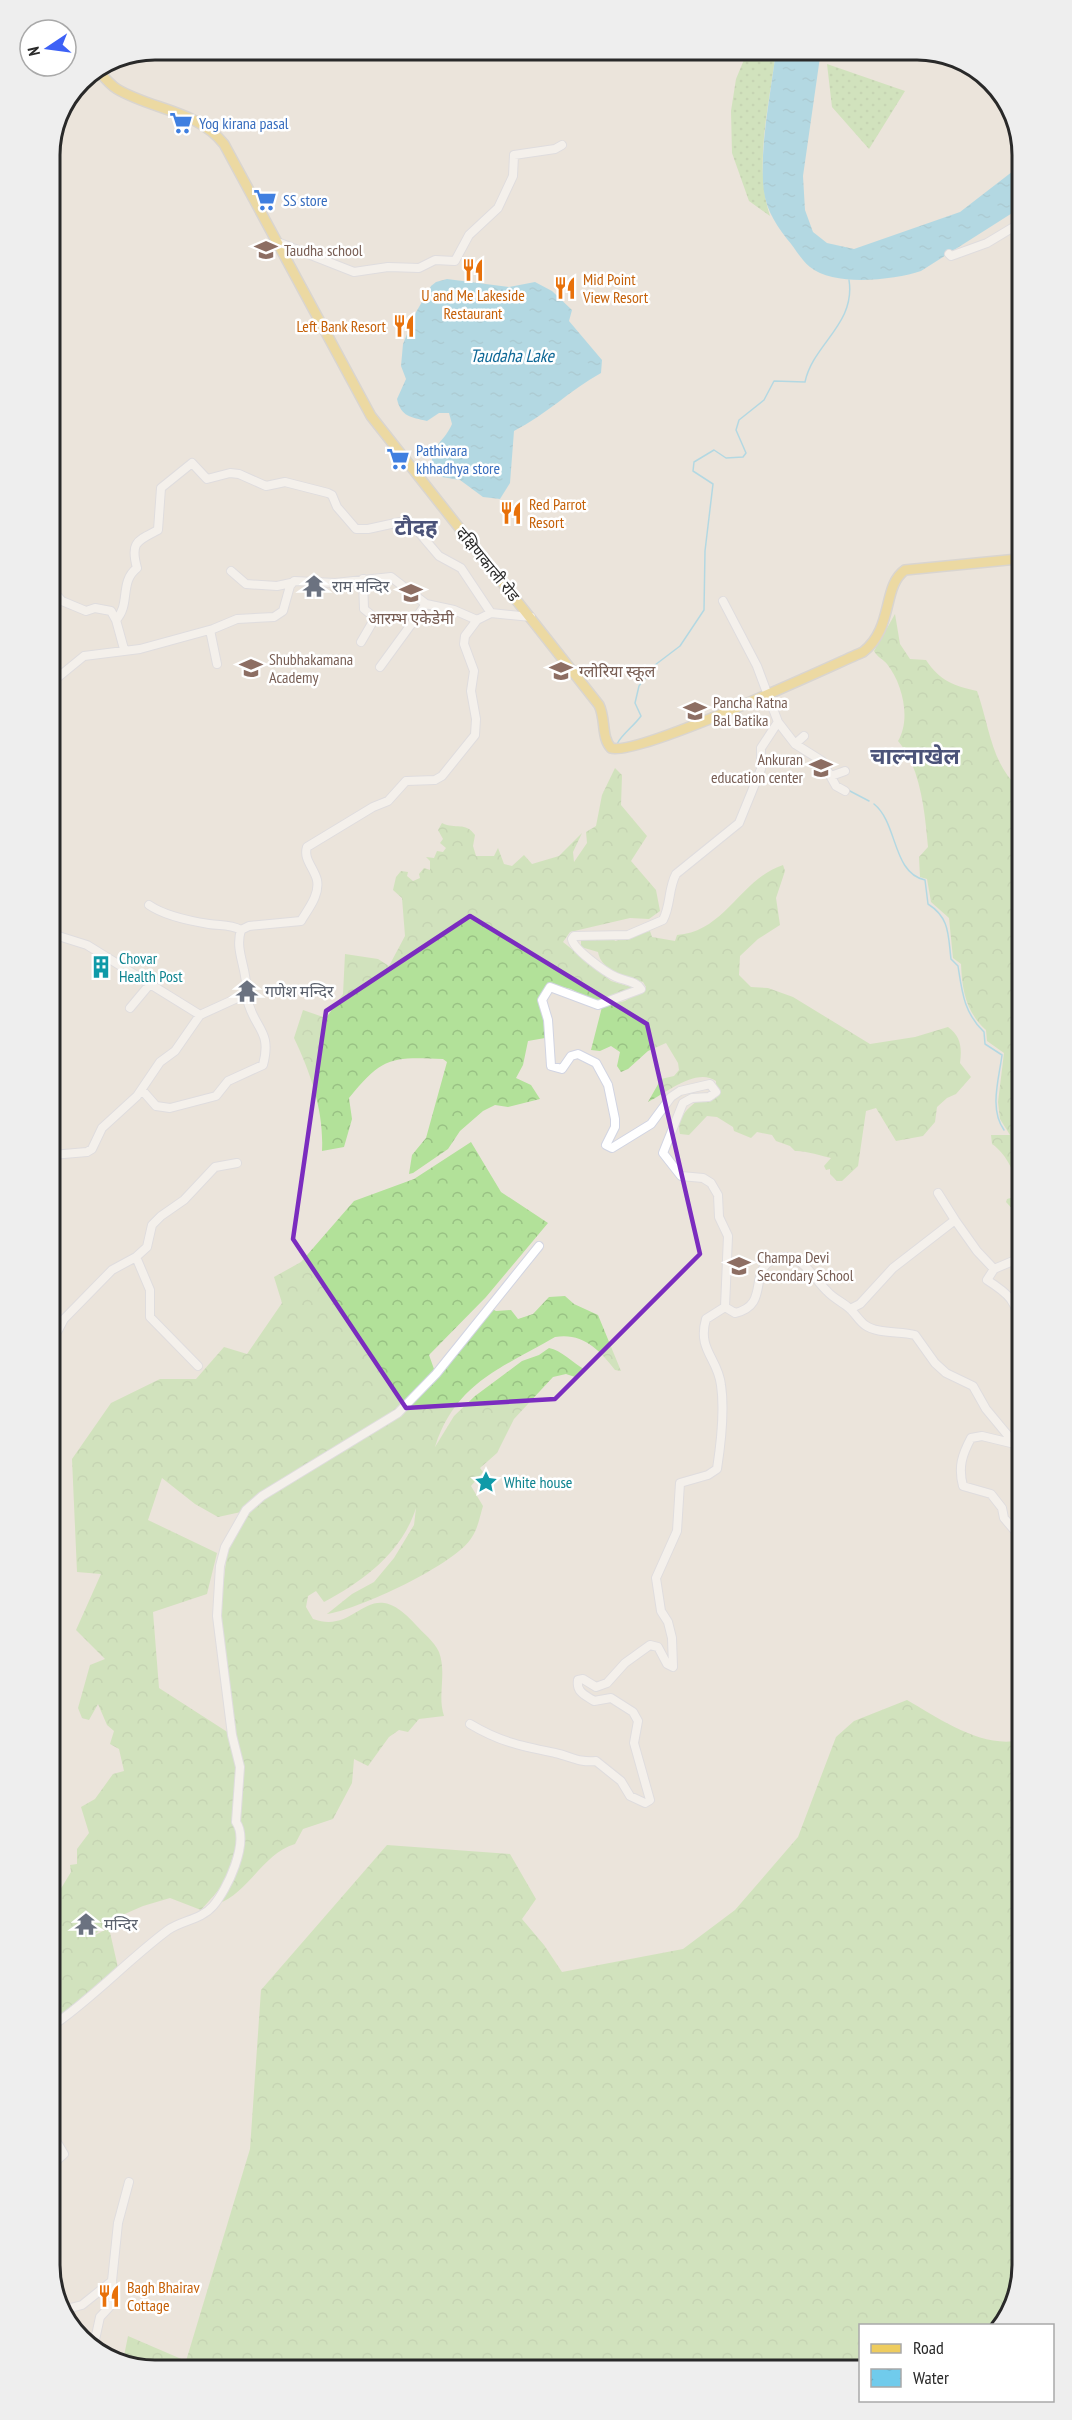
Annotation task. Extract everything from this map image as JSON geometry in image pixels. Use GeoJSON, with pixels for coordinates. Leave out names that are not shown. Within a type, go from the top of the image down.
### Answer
{"type":"FeatureCollection","features":[{"type":"Feature","properties":{"kind":"main road","name":"दक्षिणकाली रोड"},"geometry":{"type":"LineString","coordinates":[[104,75],[118,89],[171,109],[203,125],[217,135],[231,154],[280,243],[371,416],[599,705],[603,714],[608,745],[616,750],[692,726],[869,647],[884,626],[893,585],[905,570],[1012,560]]}},
{"type":"Feature","properties":{"kind":"street"},"geometry":{"type":"LineString","coordinates":[[280,243],[354,272],[387,267],[419,268],[435,260],[455,261],[469,235],[498,207],[513,176],[514,155],[555,149],[562,145]]}},
{"type":"Feature","properties":{"kind":"street"},"geometry":{"type":"LineString","coordinates":[[949,254],[951,256],[987,243],[1012,228]]}},
{"type":"Feature","properties":{"kind":"street"},"geometry":{"type":"LineString","coordinates":[[117,620],[125,605],[124,587],[132,573],[138,568],[133,552],[137,542],[158,530],[161,488],[192,463],[207,479],[230,473],[239,474],[266,486],[285,482],[328,493],[332,495],[337,507],[356,529],[368,529],[400,522],[409,525],[416,529],[439,556],[461,568],[491,613]]}},
{"type":"Feature","properties":{"kind":"street"},"geometry":{"type":"LineString","coordinates":[[231,571],[246,584],[277,586],[291,583],[335,583],[391,577],[426,604],[454,610],[477,620]]}},
{"type":"Feature","properties":{"kind":"street"},"geometry":{"type":"LineString","coordinates":[[361,642],[375,616],[364,609],[363,579]]}},
{"type":"Feature","properties":{"kind":"street"},"geometry":{"type":"LineString","coordinates":[[60,676],[84,656],[124,649],[140,649],[210,630],[237,619],[279,614],[283,611],[291,583]]}},
{"type":"Feature","properties":{"kind":"street"},"geometry":{"type":"LineString","coordinates":[[60,599],[86,611],[95,608],[111,611],[117,620],[124,649]]}},
{"type":"Feature","properties":{"kind":"street"},"geometry":{"type":"LineString","coordinates":[[723,602],[757,666],[778,722],[822,761],[833,776],[836,786],[845,790]]}},
{"type":"Feature","properties":{"kind":"street"},"geometry":{"type":"LineString","coordinates":[[380,667],[426,604]]}},
{"type":"Feature","properties":{"kind":"street"},"geometry":{"type":"LineString","coordinates":[[142,1090],[156,1106],[182,1106],[216,1096],[228,1081],[263,1065],[268,1046],[267,1038],[251,1013],[246,994],[248,980],[237,946],[241,930],[249,926],[301,921],[317,890],[317,879],[306,855],[307,847],[312,842],[388,801],[406,781],[435,780],[448,771],[475,735],[476,719],[471,691],[474,671],[464,644],[465,636],[477,620],[491,613],[531,617]]}},
{"type":"Feature","properties":{"kind":"street"},"geometry":{"type":"LineString","coordinates":[[210,630],[217,664]]}},
{"type":"Feature","properties":{"kind":"street"},"geometry":{"type":"LineString","coordinates":[[725,1307],[728,1236],[719,1217],[716,1190],[703,1178],[681,1176],[663,1153],[683,1103],[692,1098],[714,1094],[714,1086],[703,1085],[671,1097],[651,1124],[612,1148],[606,1144],[615,1127],[615,1119],[606,1078],[596,1063],[578,1054],[574,1054],[562,1069],[551,1066],[548,1020],[542,1000],[550,987],[598,1005],[641,989],[634,982],[614,976],[576,948],[572,939],[574,936],[628,935],[663,920],[667,909],[669,885],[676,874],[739,823],[760,769],[761,748],[778,722]]}},
{"type":"Feature","properties":{"kind":"street"},"geometry":{"type":"LineString","coordinates":[[833,776],[845,771]]}},
{"type":"Feature","properties":{"kind":"street"},"geometry":{"type":"LineString","coordinates":[[149,905],[188,920],[211,924],[231,924],[241,930]]}},
{"type":"Feature","properties":{"kind":"street"},"geometry":{"type":"LineString","coordinates":[[60,937],[87,945],[200,1015]]}},
{"type":"Feature","properties":{"kind":"street"},"geometry":{"type":"LineString","coordinates":[[130,1008],[150,984]]}},
{"type":"Feature","properties":{"kind":"street"},"geometry":{"type":"LineString","coordinates":[[60,1154],[87,1152],[95,1143],[102,1128],[142,1090],[160,1062],[175,1051],[200,1015],[246,994]]}},
{"type":"Feature","properties":{"kind":"street"},"geometry":{"type":"LineString","coordinates":[[60,1327],[64,1319],[112,1270],[136,1257],[147,1247],[152,1225],[161,1216],[183,1200],[215,1167],[237,1163]]}},
{"type":"Feature","properties":{"kind":"street"},"geometry":{"type":"LineString","coordinates":[[938,1193],[977,1251],[994,1269]]}},
{"type":"Feature","properties":{"kind":"street"},"geometry":{"type":"LineString","coordinates":[[850,1309],[860,1304],[893,1268],[955,1220]]}},
{"type":"Feature","properties":{"kind":"street"},"geometry":{"type":"LineString","coordinates":[[60,2019],[170,1928],[202,1915],[212,1907],[228,1885],[240,1845],[241,1828],[236,1822],[240,1767],[232,1735],[217,1617],[220,1566],[225,1547],[246,1510],[262,1496],[398,1413],[436,1374],[538,1246]]}},
{"type":"Feature","properties":{"kind":"street"},"geometry":{"type":"LineString","coordinates":[[136,1257],[150,1290],[150,1317],[198,1366]]}},
{"type":"Feature","properties":{"kind":"street"},"geometry":{"type":"LineString","coordinates":[[725,1307],[735,1313],[749,1307],[757,1298],[762,1268],[766,1263],[781,1258],[798,1261],[808,1267],[829,1294],[850,1309],[865,1325],[873,1329],[915,1335],[935,1363],[946,1372],[973,1386],[986,1409],[1012,1437]]}},
{"type":"Feature","properties":{"kind":"street"},"geometry":{"type":"LineString","coordinates":[[1012,1261],[994,1269],[987,1280],[1004,1289],[1012,1298]]}},
{"type":"Feature","properties":{"kind":"street"},"geometry":{"type":"LineString","coordinates":[[470,1724],[509,1744],[557,1753],[579,1763],[596,1761],[621,1781],[630,1796],[645,1803],[650,1800],[633,1743],[638,1721],[633,1712],[611,1698],[594,1701],[578,1690],[577,1686],[578,1680],[583,1679],[596,1687],[607,1683],[625,1663],[650,1645],[658,1647],[667,1664],[673,1667],[672,1638],[657,1594],[656,1578],[677,1531],[680,1483],[708,1475],[717,1469],[722,1384],[704,1345],[702,1333],[705,1319],[725,1307]]}},
{"type":"Feature","properties":{"kind":"street"},"geometry":{"type":"LineString","coordinates":[[1012,1443],[982,1436],[972,1438],[962,1454],[959,1472],[963,1486],[991,1494],[1002,1508],[1004,1518],[1012,1527]]}},
{"type":"Feature","properties":{"kind":"street"},"geometry":{"type":"LineString","coordinates":[[95,2338],[100,2317],[113,2303],[112,2281],[118,2223],[129,2182]]}},
{"type":"Feature","properties":{"kind":"street"},"geometry":{"type":"LineString","coordinates":[[71,2308],[82,2305],[112,2281]]}},
{"type":"Feature","properties":{"kind":"highlighted area"},"geometry":{"type":"Polygon","coordinates":[[[470,916],[647,1024],[700,1254],[555,1399],[406,1408],[293,1239],[326,1011],[470,916]]]}},
{"type":"Feature","properties":{"kind":"green space"},"geometry":{"type":"Polygon","coordinates":[[[744,60],[775,60],[763,154],[765,196],[770,216],[749,201],[732,153],[731,111],[736,79],[744,60]]]}},
{"type":"Feature","properties":{"kind":"green space"},"geometry":{"type":"Polygon","coordinates":[[[827,64],[905,91],[869,149],[832,107],[827,64]]]}},
{"type":"Feature","properties":{"kind":"green space"},"geometry":{"type":"Polygon","coordinates":[[[895,614],[900,644],[910,659],[926,660],[948,682],[977,691],[992,743],[1002,767],[1012,780],[1012,1171],[1003,1154],[992,1144],[991,1135],[1010,1135],[1000,1119],[998,1102],[1004,1053],[987,1041],[986,1030],[974,1016],[966,1000],[961,964],[953,958],[949,918],[931,902],[927,879],[920,877],[919,857],[928,847],[927,834],[917,777],[906,752],[898,741],[904,723],[901,692],[893,672],[874,651],[895,614]]]}},
{"type":"Feature","properties":{"kind":"green space"},"geometry":{"type":"Polygon","coordinates":[[[615,768],[622,775],[621,805],[647,836],[631,861],[656,890],[660,911],[649,919],[630,918],[570,932],[563,942],[611,981],[631,987],[632,991],[595,1002],[571,989],[550,984],[541,993],[545,1038],[528,1041],[523,1065],[516,1078],[531,1085],[540,1099],[508,1107],[495,1105],[483,1111],[460,1131],[448,1149],[413,1173],[409,1174],[412,1155],[426,1138],[447,1062],[443,1059],[411,1058],[389,1062],[380,1067],[349,1098],[352,1119],[344,1147],[322,1151],[319,1107],[306,1065],[294,1038],[303,1010],[326,1018],[343,994],[345,954],[378,959],[389,966],[405,936],[402,898],[393,890],[396,877],[401,871],[408,872],[407,876],[413,881],[420,878],[419,874],[424,868],[430,870],[430,861],[426,857],[434,858],[437,851],[443,852],[446,848],[440,843],[443,839],[438,830],[442,823],[468,828],[475,835],[473,846],[476,856],[494,856],[498,848],[504,864],[512,866],[524,855],[532,864],[559,856],[582,833],[573,852],[574,862],[587,843],[586,832],[596,826],[602,795],[615,768]]]}},
{"type":"Feature","properties":{"kind":"green space"},"geometry":{"type":"Polygon","coordinates":[[[783,865],[785,871],[776,898],[780,925],[758,939],[740,956],[739,975],[751,987],[768,988],[793,997],[870,1044],[915,1037],[948,1027],[958,1038],[961,1047],[960,1063],[971,1077],[956,1094],[937,1107],[935,1122],[923,1136],[896,1141],[876,1108],[866,1111],[858,1166],[842,1181],[837,1181],[830,1174],[830,1169],[826,1170],[824,1166],[831,1158],[795,1151],[790,1146],[776,1141],[772,1135],[757,1132],[751,1138],[734,1131],[733,1127],[717,1117],[707,1116],[689,1135],[680,1134],[679,1126],[685,1112],[716,1088],[716,1081],[699,1077],[690,1079],[648,1102],[661,1079],[674,1076],[679,1070],[678,1063],[666,1043],[648,1051],[628,1069],[621,1072],[617,1066],[620,1052],[611,1046],[600,1051],[591,1050],[602,1007],[625,1001],[646,987],[643,982],[629,979],[609,969],[598,952],[581,947],[581,938],[613,937],[615,941],[650,931],[652,937],[675,941],[677,935],[694,932],[708,925],[755,881],[783,865]]]}},
{"type":"Feature","properties":{"kind":"green space"},"geometry":{"type":"Polygon","coordinates":[[[471,1142],[501,1192],[548,1223],[486,1297],[429,1355],[434,1369],[439,1367],[487,1306],[496,1311],[511,1310],[518,1319],[533,1314],[549,1297],[565,1296],[574,1304],[598,1315],[621,1371],[615,1370],[590,1344],[574,1337],[555,1337],[483,1380],[455,1407],[435,1447],[454,1416],[475,1396],[522,1361],[539,1355],[549,1348],[584,1369],[578,1378],[566,1374],[553,1377],[514,1419],[497,1453],[480,1468],[483,1472],[471,1486],[483,1506],[474,1533],[463,1548],[405,1584],[360,1604],[327,1614],[352,1594],[374,1582],[394,1558],[414,1525],[416,1508],[401,1538],[380,1564],[353,1585],[324,1602],[316,1591],[308,1596],[306,1607],[313,1619],[329,1622],[342,1620],[374,1604],[385,1603],[399,1609],[428,1637],[439,1652],[444,1716],[419,1719],[408,1732],[399,1730],[389,1737],[368,1766],[354,1759],[352,1783],[333,1819],[303,1829],[295,1844],[273,1856],[228,1899],[217,1904],[241,1843],[234,1853],[224,1884],[201,1910],[170,1898],[143,1906],[111,1920],[93,1936],[109,1928],[119,1972],[69,2010],[60,2027],[60,1890],[71,1872],[70,1865],[77,1864],[77,1849],[89,1833],[81,1807],[95,1799],[113,1774],[124,1771],[119,1749],[110,1744],[114,1731],[107,1725],[98,1704],[89,1720],[82,1718],[78,1708],[90,1665],[105,1659],[76,1630],[101,1574],[77,1572],[72,1459],[111,1403],[160,1379],[196,1379],[224,1347],[247,1354],[282,1303],[274,1277],[301,1262],[354,1201],[414,1179],[471,1142]],[[162,1478],[148,1520],[217,1553],[207,1594],[153,1612],[159,1688],[232,1735],[219,1620],[227,1553],[244,1520],[241,1512],[218,1517],[195,1504],[162,1478]]]}},
{"type":"Feature","properties":{"kind":"green space"},"geometry":{"type":"Polygon","coordinates":[[[1012,1198],[1012,1208],[1006,1202],[1012,1198]]]}},
{"type":"Feature","properties":{"kind":"green space"},"geometry":{"type":"Polygon","coordinates":[[[907,1700],[947,1723],[976,1736],[991,1740],[1012,1741],[1012,2265],[1007,2295],[991,2324],[859,2324],[859,2360],[186,2360],[250,2149],[261,1990],[387,1845],[510,1854],[536,1899],[522,1919],[544,1945],[562,1972],[683,1949],[735,1910],[798,1837],[836,1737],[854,1721],[907,1700]]]}},
{"type":"Feature","properties":{"kind":"green space"},"geometry":{"type":"Polygon","coordinates":[[[128,2336],[184,2360],[149,2360],[125,2355],[128,2336]]]}},
{"type":"Feature","properties":{"kind":"water"},"geometry":{"type":"Polygon","coordinates":[[[775,60],[820,60],[803,176],[805,210],[813,232],[827,243],[854,249],[960,212],[1012,172],[1012,213],[921,271],[896,277],[864,280],[834,277],[821,273],[810,267],[801,257],[777,226],[767,205],[763,165],[775,60]]]}},
{"type":"Feature","properties":{"kind":"water","name":"Taudaha Lake"},"geometry":{"type":"Polygon","coordinates":[[[447,279],[509,287],[535,282],[552,291],[572,310],[569,321],[602,360],[601,373],[537,418],[514,431],[510,483],[500,499],[483,497],[460,480],[442,477],[435,468],[432,455],[452,424],[449,413],[439,413],[427,421],[404,413],[397,399],[406,379],[401,366],[403,344],[415,314],[431,286],[447,279]]]}},
{"type":"Feature","properties":{"kind":"waterway"},"geometry":{"type":"LineString","coordinates":[[617,744],[641,716],[635,703],[639,686],[655,665],[680,646],[704,610],[705,551],[713,484],[693,471],[694,462],[714,450],[726,458],[743,457],[746,453],[736,430],[739,420],[764,400],[774,381],[805,382],[816,356],[840,322],[846,309],[849,280]]}},
{"type":"Feature","properties":{"kind":"waterway"},"geometry":{"type":"LineString","coordinates":[[848,790],[869,801]]}},
{"type":"Feature","properties":{"kind":"waterway"},"geometry":{"type":"LineString","coordinates":[[874,804],[882,812],[906,868],[914,876],[925,880],[928,904],[940,915],[947,928],[951,959],[958,966],[968,1010],[984,1032],[985,1044],[1002,1055],[996,1103],[999,1122],[1004,1130]]}},
{"type":"Feature","properties":{"kind":"place","name":"Yog kirana pasal"},"geometry":{"type":"Point","coordinates":[181,123]}},
{"type":"Feature","properties":{"kind":"place","name":"SS store"},"geometry":{"type":"Point","coordinates":[265,200]}},
{"type":"Feature","properties":{"kind":"place","name":"Taudha school"},"geometry":{"type":"Point","coordinates":[266,250]}},
{"type":"Feature","properties":{"kind":"place","name":"U and Me Lakeside Restaurant"},"geometry":{"type":"Point","coordinates":[473,270]}},
{"type":"Feature","properties":{"kind":"place","name":"Mid Point View Resort"},"geometry":{"type":"Point","coordinates":[565,288]}},
{"type":"Feature","properties":{"kind":"place","name":"Left Bank Resort"},"geometry":{"type":"Point","coordinates":[404,326]}},
{"type":"Feature","properties":{"kind":"place","name":"Pathivara khhadhya store"},"geometry":{"type":"Point","coordinates":[398,459]}},
{"type":"Feature","properties":{"kind":"place","name":"Red Parrot Resort"},"geometry":{"type":"Point","coordinates":[511,513]}},
{"type":"Feature","properties":{"kind":"place","name":"राम मन्दिर"},"geometry":{"type":"Point","coordinates":[314,586]}},
{"type":"Feature","properties":{"kind":"place","name":"आरम्भ एकेडेमी"},"geometry":{"type":"Point","coordinates":[411,593]}},
{"type":"Feature","properties":{"kind":"place","name":"Shubhakamana Academy"},"geometry":{"type":"Point","coordinates":[251,668]}},
{"type":"Feature","properties":{"kind":"place","name":"ग्लोरिया स्कूल"},"geometry":{"type":"Point","coordinates":[561,671]}},
{"type":"Feature","properties":{"kind":"place","name":"Pancha Ratna Bal Batika"},"geometry":{"type":"Point","coordinates":[695,711]}},
{"type":"Feature","properties":{"kind":"place","name":"Ankuran education center"},"geometry":{"type":"Point","coordinates":[821,768]}},
{"type":"Feature","properties":{"kind":"place","name":"Chovar Health Post"},"geometry":{"type":"Point","coordinates":[101,967]}},
{"type":"Feature","properties":{"kind":"place","name":"गणेश मन्दिर"},"geometry":{"type":"Point","coordinates":[247,991]}},
{"type":"Feature","properties":{"kind":"place","name":"Champa Devi Secondary School"},"geometry":{"type":"Point","coordinates":[739,1266]}},
{"type":"Feature","properties":{"kind":"place","name":"White house"},"geometry":{"type":"Point","coordinates":[486,1482]}},
{"type":"Feature","properties":{"kind":"place","name":"मन्दिर"},"geometry":{"type":"Point","coordinates":[86,1924]}},
{"type":"Feature","properties":{"kind":"place","name":"Bagh Bhairav Cottage"},"geometry":{"type":"Point","coordinates":[109,2296]}},
{"type":"Feature","properties":{"kind":"district","name":"टौदह"},"geometry":{"type":"Point","coordinates":[416,527]}},
{"type":"Feature","properties":{"kind":"district","name":"चाल्नाखेल"},"geometry":{"type":"Point","coordinates":[915,756]}}]}
